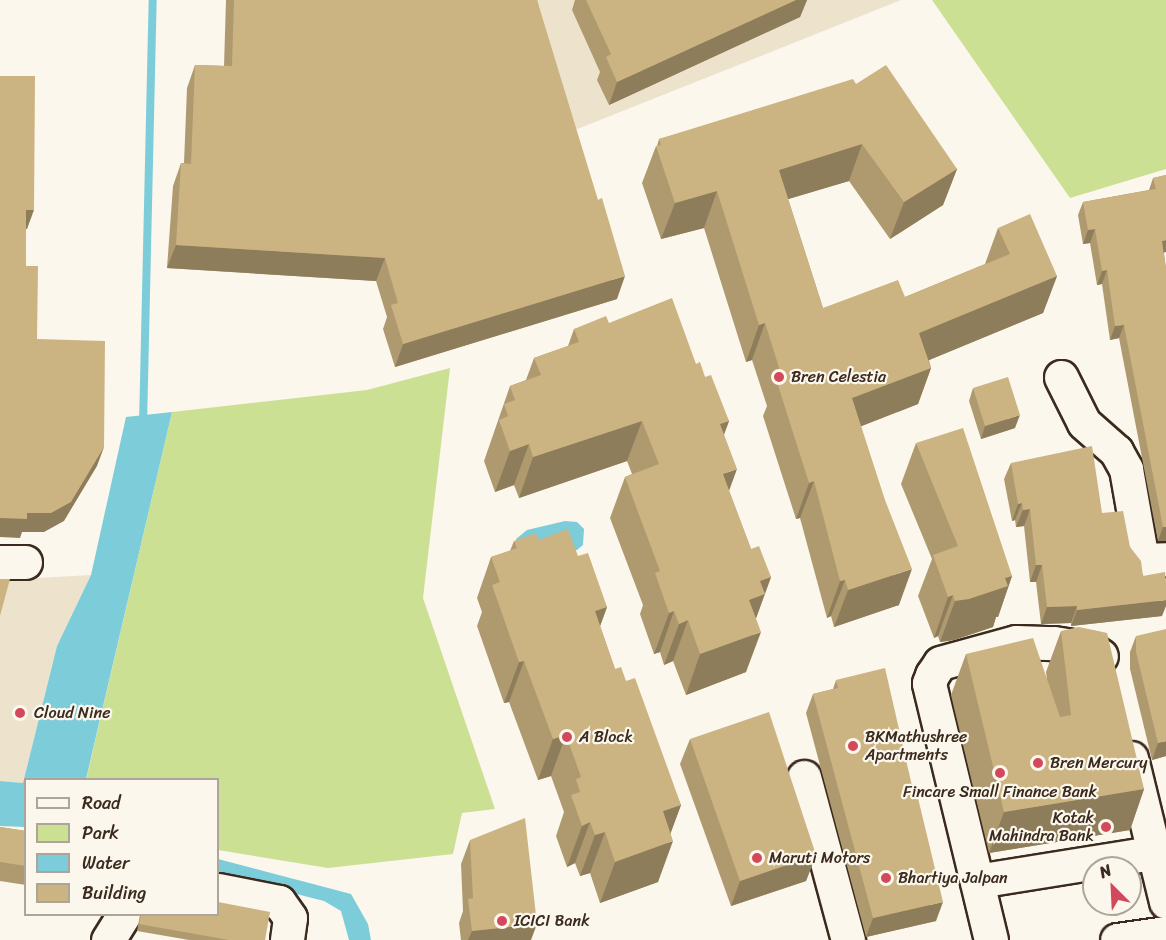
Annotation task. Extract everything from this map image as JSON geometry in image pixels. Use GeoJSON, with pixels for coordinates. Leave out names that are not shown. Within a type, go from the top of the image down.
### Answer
{"type":"FeatureCollection","features":[{"type":"Feature","properties":{"kind":"street"},"geometry":{"type":"LineString","coordinates":[[1061,377],[1083,423],[1116,451],[1126,469],[1142,560],[1166,559]]}},
{"type":"Feature","properties":{"kind":"street"},"geometry":{"type":"LineString","coordinates":[[991,940],[929,683],[932,675],[940,663],[1016,642],[1054,643],[1091,649],[1105,659],[1113,681]]}},
{"type":"Feature","properties":{"kind":"street"},"geometry":{"type":"LineString","coordinates":[[1123,724],[1152,853],[1166,902]]}},
{"type":"Feature","properties":{"kind":"street"},"geometry":{"type":"LineString","coordinates":[[804,777],[848,940]]}},
{"type":"Feature","properties":{"kind":"street"},"geometry":{"type":"LineString","coordinates":[[977,881],[1152,853]]}},
{"type":"Feature","properties":{"kind":"street"},"geometry":{"type":"LineString","coordinates":[[219,890],[279,902],[290,918],[287,940]]}},
{"type":"Feature","properties":{"kind":"street"},"geometry":{"type":"LineString","coordinates":[[108,940],[123,916]]}},
{"type":"Feature","properties":{"kind":"street"},"geometry":{"type":"LineString","coordinates":[[1117,940],[1166,933]]}},
{"type":"Feature","properties":{"kind":"shaded area"},"geometry":{"type":"Polygon","coordinates":[[[529,0],[901,0],[570,132],[529,0]]]}},
{"type":"Feature","properties":{"kind":"shaded area","name":"Cloud Nine"},"geometry":{"type":"Polygon","coordinates":[[[91,575],[57,646],[23,783],[0,781],[0,580],[91,575]]]}},
{"type":"Feature","properties":{"kind":"green space"},"geometry":{"type":"Polygon","coordinates":[[[932,0],[1166,0],[1166,169],[1070,198],[932,0]]]}},
{"type":"Feature","properties":{"kind":"green space"},"geometry":{"type":"Polygon","coordinates":[[[450,368],[423,598],[495,809],[462,813],[453,854],[328,868],[219,850],[219,778],[86,778],[172,412],[367,390],[450,368]]]}},
{"type":"Feature","properties":{"kind":"water"},"geometry":{"type":"Polygon","coordinates":[[[172,412],[86,778],[24,778],[57,646],[91,575],[126,417],[172,412]]]}},
{"type":"Feature","properties":{"kind":"water"},"geometry":{"type":"Polygon","coordinates":[[[565,521],[577,522],[584,529],[583,545],[577,550],[516,547],[516,539],[527,530],[565,521]]]}},
{"type":"Feature","properties":{"kind":"water"},"geometry":{"type":"Polygon","coordinates":[[[24,779],[24,827],[0,826],[0,781],[23,783],[24,779]]]}},
{"type":"Feature","properties":{"kind":"water"},"geometry":{"type":"Polygon","coordinates":[[[219,859],[351,894],[368,924],[371,940],[349,940],[341,911],[324,901],[219,874],[219,859]]]}},
{"type":"Feature","properties":{"kind":"building"},"geometry":{"type":"Polygon","coordinates":[[[234,0],[537,0],[598,200],[602,198],[625,276],[403,344],[391,305],[398,303],[385,258],[176,245],[181,163],[191,164],[195,65],[232,66],[234,0]]]}},
{"type":"Feature","properties":{"kind":"building"},"geometry":{"type":"Polygon","coordinates":[[[586,0],[796,0],[617,82],[606,57],[611,54],[586,0]]]}},
{"type":"Feature","properties":{"kind":"building"},"geometry":{"type":"Polygon","coordinates":[[[886,65],[957,169],[904,202],[862,144],[779,170],[823,308],[898,280],[905,297],[1010,254],[998,228],[1030,214],[1057,276],[919,333],[931,368],[852,398],[885,500],[912,569],[848,590],[845,580],[840,581],[814,481],[809,483],[776,379],[782,377],[765,323],[759,325],[717,191],[675,203],[656,146],[661,145],[659,139],[853,79],[856,84],[886,65]]]}},
{"type":"Feature","properties":{"kind":"building"},"geometry":{"type":"Polygon","coordinates":[[[0,76],[35,76],[34,210],[26,210],[26,266],[38,266],[37,339],[105,341],[104,447],[71,502],[51,513],[27,513],[27,519],[0,518],[0,76]]]}},
{"type":"Feature","properties":{"kind":"building"},"geometry":{"type":"Polygon","coordinates":[[[1166,175],[1166,240],[1162,241],[1166,269],[1166,527],[1163,527],[1124,325],[1115,326],[1107,270],[1102,271],[1095,229],[1088,230],[1083,202],[1156,189],[1153,178],[1166,175]]]}},
{"type":"Feature","properties":{"kind":"building"},"geometry":{"type":"Polygon","coordinates":[[[672,298],[696,364],[700,362],[705,377],[711,375],[729,421],[720,424],[737,469],[723,474],[751,549],[759,546],[771,577],[760,581],[765,594],[749,600],[761,632],[700,654],[688,620],[679,624],[674,611],[669,613],[655,573],[660,571],[625,477],[659,464],[642,421],[533,457],[529,444],[510,451],[499,420],[508,416],[504,404],[515,400],[510,386],[541,375],[534,358],[579,342],[574,329],[606,316],[609,323],[672,298]]]}},
{"type":"Feature","properties":{"kind":"building"},"geometry":{"type":"Polygon","coordinates":[[[1008,377],[1020,415],[985,426],[973,388],[1008,377]]]}},
{"type":"Feature","properties":{"kind":"building"},"geometry":{"type":"Polygon","coordinates":[[[963,428],[1012,576],[1005,578],[1008,586],[969,599],[955,601],[953,595],[948,597],[933,555],[958,546],[916,443],[963,428]]]}},
{"type":"Feature","properties":{"kind":"building"},"geometry":{"type":"Polygon","coordinates":[[[1092,446],[1102,513],[1123,511],[1130,547],[1141,561],[1143,576],[1165,572],[1166,600],[1077,610],[1077,606],[1047,607],[1042,565],[1036,565],[1030,509],[1023,510],[1022,503],[1018,504],[1011,463],[1092,446]]]}},
{"type":"Feature","properties":{"kind":"building","name":"A Block"},"geometry":{"type":"Polygon","coordinates":[[[568,529],[578,556],[588,553],[607,607],[595,611],[615,669],[621,667],[626,681],[635,678],[681,805],[663,811],[673,841],[615,862],[605,832],[595,835],[590,822],[582,826],[571,795],[580,792],[576,779],[581,777],[566,735],[553,739],[524,661],[519,662],[492,585],[500,582],[491,557],[517,548],[514,541],[536,533],[538,540],[568,529]]]}},
{"type":"Feature","properties":{"kind":"building"},"geometry":{"type":"Polygon","coordinates":[[[0,579],[10,579],[0,616],[0,579]]]}},
{"type":"Feature","properties":{"kind":"building"},"geometry":{"type":"Polygon","coordinates":[[[1079,627],[1107,633],[1144,789],[1004,812],[966,654],[1033,638],[1060,717],[1071,715],[1061,631],[1079,627]]]}},
{"type":"Feature","properties":{"kind":"building"},"geometry":{"type":"Polygon","coordinates":[[[1166,629],[1166,741],[1158,743],[1136,652],[1136,636],[1166,629]]]}},
{"type":"Feature","properties":{"kind":"building"},"geometry":{"type":"Polygon","coordinates":[[[885,668],[915,799],[918,798],[943,902],[873,918],[813,694],[838,688],[836,680],[885,668]]]}},
{"type":"Feature","properties":{"kind":"building"},"geometry":{"type":"Polygon","coordinates":[[[769,712],[816,855],[740,881],[690,739],[769,712]]]}},
{"type":"Feature","properties":{"kind":"building"},"geometry":{"type":"Polygon","coordinates":[[[525,818],[537,924],[472,931],[468,899],[473,898],[470,840],[525,818]]]}},
{"type":"Feature","properties":{"kind":"building"},"geometry":{"type":"Polygon","coordinates":[[[0,827],[24,831],[24,866],[0,862],[0,827]]]}},
{"type":"Feature","properties":{"kind":"building"},"geometry":{"type":"Polygon","coordinates":[[[219,902],[270,912],[265,940],[229,940],[139,924],[141,916],[219,916],[219,902]]]}},
{"type":"Feature","properties":{"kind":"waterway"},"geometry":{"type":"LineString","coordinates":[[143,426],[153,0]]}},
{"type":"Feature","properties":{"kind":"place","name":"Bren Celestia"},"geometry":{"type":"Point","coordinates":[779,377]}},
{"type":"Feature","properties":{"kind":"place","name":"Cloud Nine"},"geometry":{"type":"Point","coordinates":[20,713]}},
{"type":"Feature","properties":{"kind":"place","name":"A Block"},"geometry":{"type":"Point","coordinates":[567,737]}},
{"type":"Feature","properties":{"kind":"place","name":"BKMathushree Apartments"},"geometry":{"type":"Point","coordinates":[853,746]}},
{"type":"Feature","properties":{"kind":"place","name":"Bren Mercury"},"geometry":{"type":"Point","coordinates":[1038,763]}},
{"type":"Feature","properties":{"kind":"place","name":"Fincare Small Finance Bank"},"geometry":{"type":"Point","coordinates":[1000,773]}},
{"type":"Feature","properties":{"kind":"place","name":"Kotak Mahindra Bank"},"geometry":{"type":"Point","coordinates":[1106,827]}},
{"type":"Feature","properties":{"kind":"place","name":"Maruti Motors"},"geometry":{"type":"Point","coordinates":[757,858]}},
{"type":"Feature","properties":{"kind":"place","name":"Bhartiya Jalpan"},"geometry":{"type":"Point","coordinates":[886,878]}},
{"type":"Feature","properties":{"kind":"place","name":"ICICI Bank"},"geometry":{"type":"Point","coordinates":[502,921]}}]}
